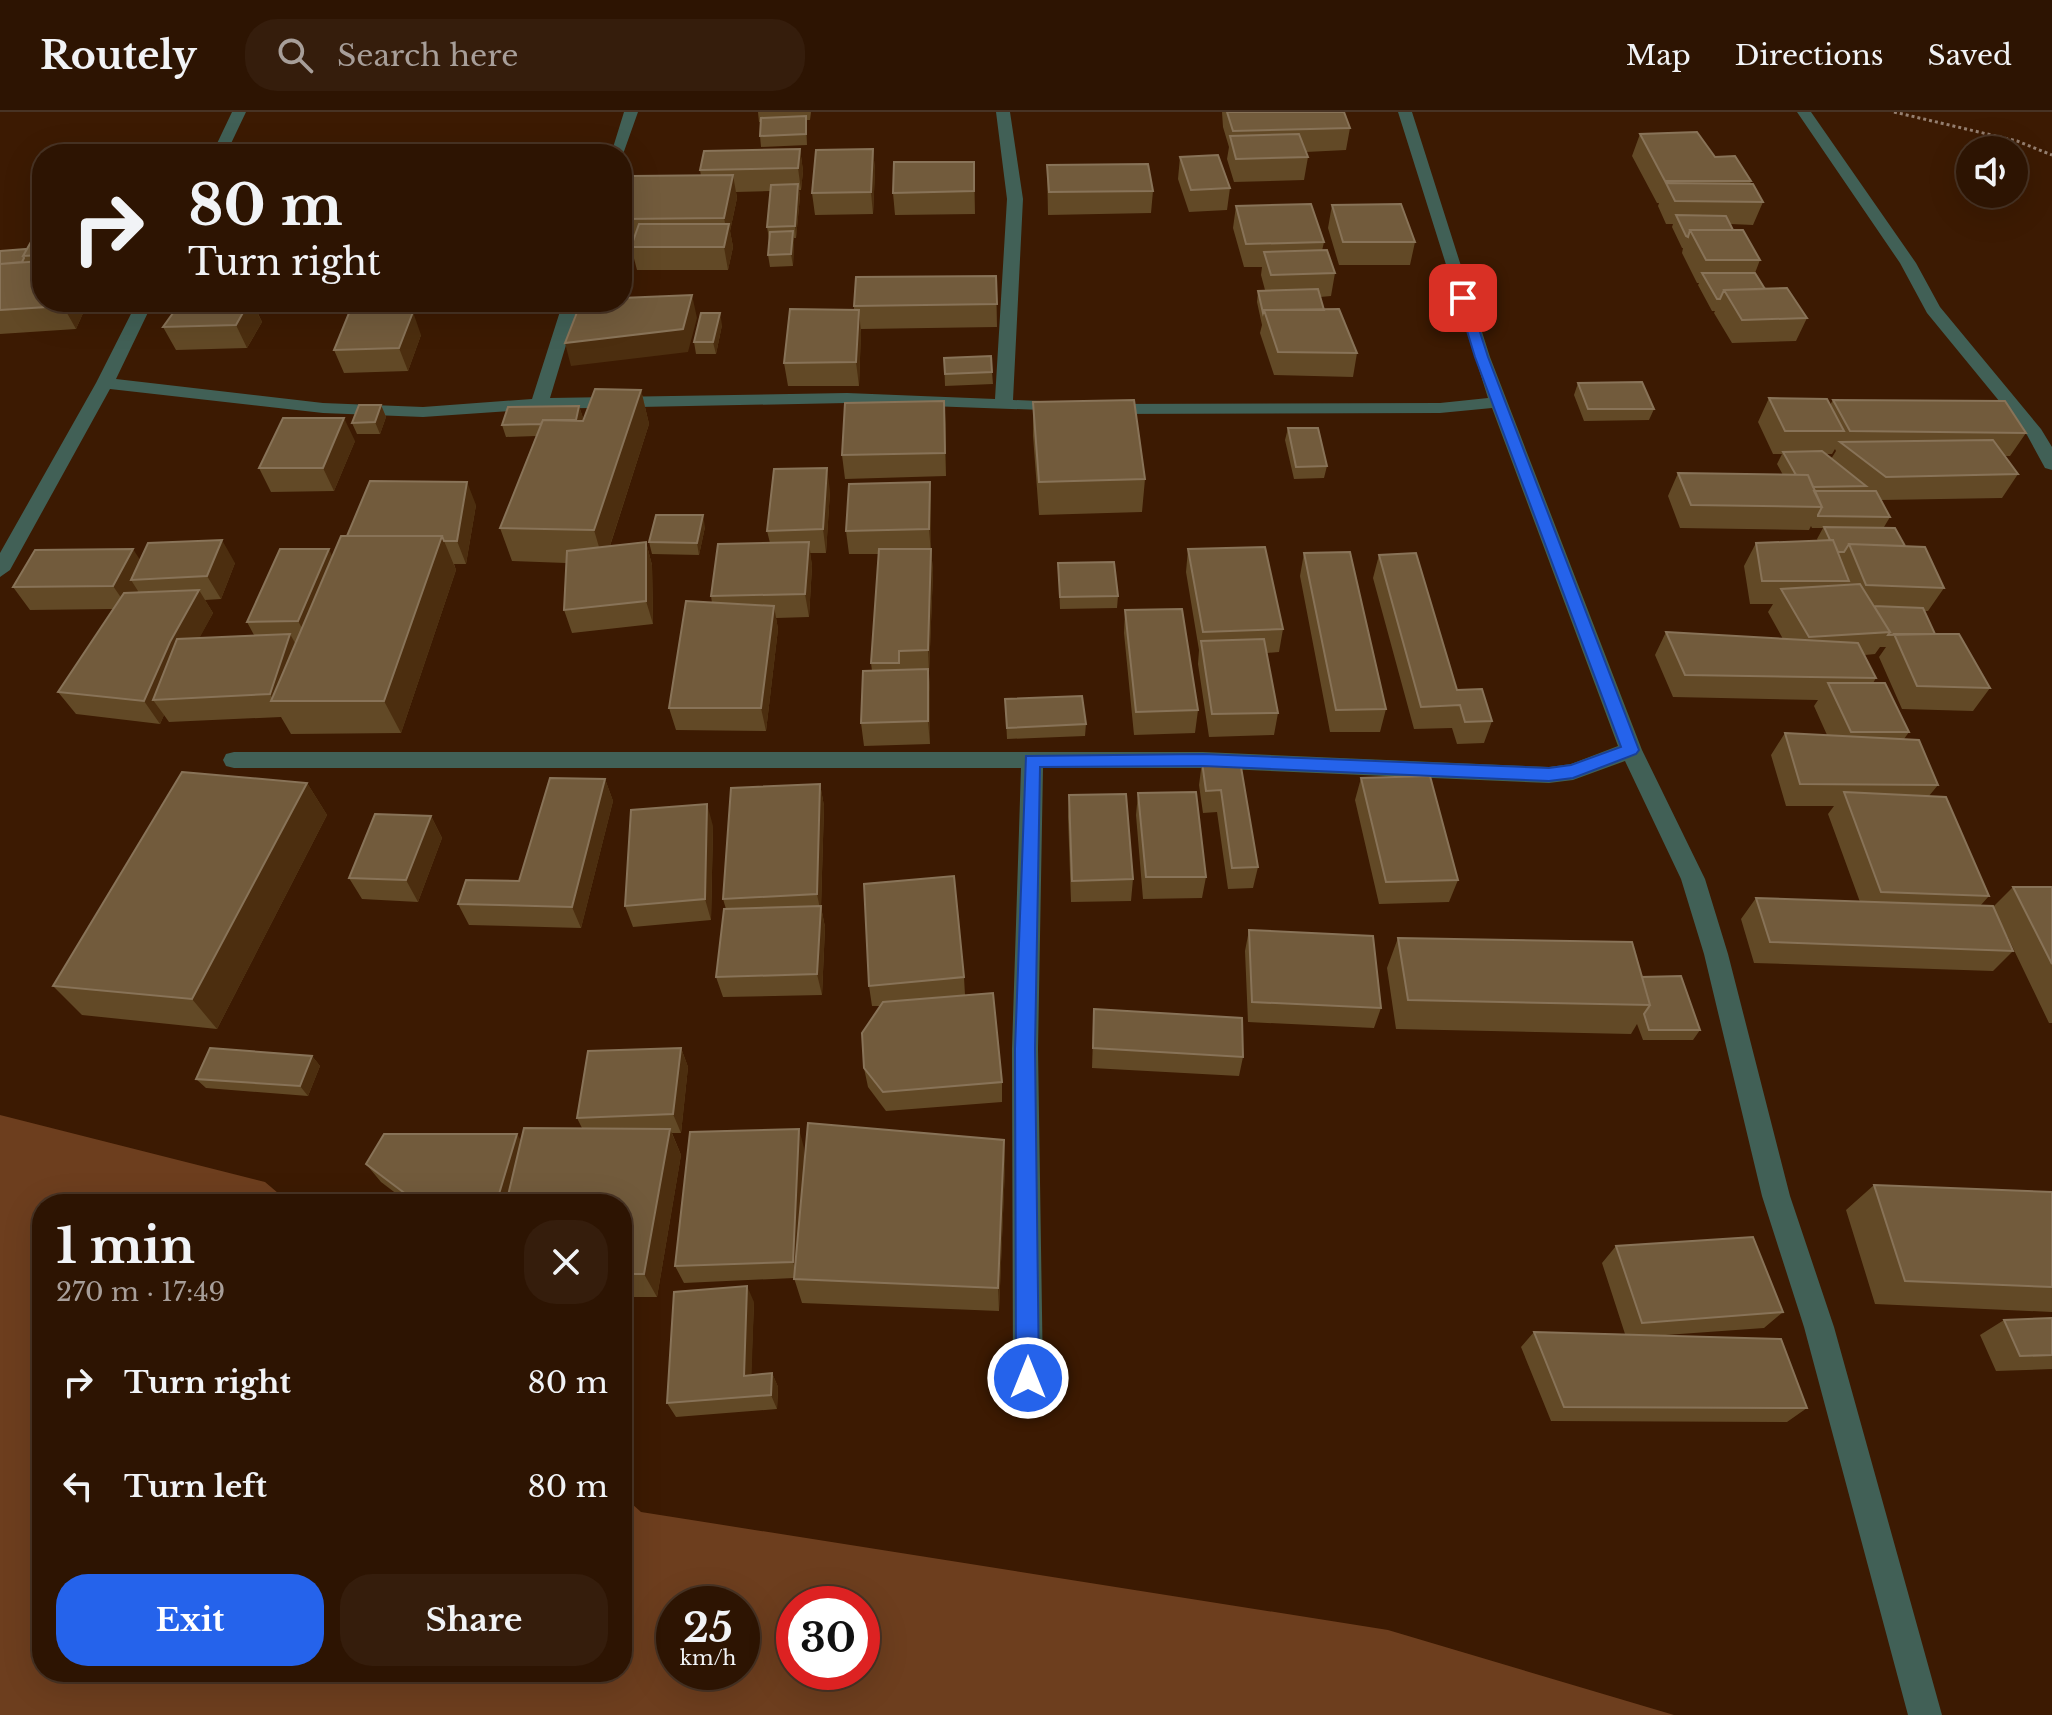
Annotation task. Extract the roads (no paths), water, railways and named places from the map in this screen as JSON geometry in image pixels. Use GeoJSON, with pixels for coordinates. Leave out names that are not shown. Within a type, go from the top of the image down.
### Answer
{"type":"FeatureCollection","features":[{"type":"Feature","properties":{"kind":"street"},"geometry":{"type":"LineString","coordinates":[[224,144],[239,112]]}},
{"type":"Feature","properties":{"kind":"street"},"geometry":{"type":"LineString","coordinates":[[621,144],[631,112]]}},
{"type":"Feature","properties":{"kind":"street"},"geometry":{"type":"LineString","coordinates":[[1003,112],[1003,142],[1013,173],[1015,199],[1004,405]]}},
{"type":"Feature","properties":{"kind":"street"},"geometry":{"type":"LineString","coordinates":[[1405,112],[1481,357],[1631,750],[1698,894],[1776,1196],[1819,1327],[1925,1715]]}},
{"type":"Feature","properties":{"kind":"street"},"geometry":{"type":"LineString","coordinates":[[1804,112],[1908,263],[1933,309],[2035,433],[2052,464]]}},
{"type":"Feature","properties":{"kind":"street"},"geometry":{"type":"LineString","coordinates":[[0,570],[105,383],[140,312]]}},
{"type":"Feature","properties":{"kind":"street"},"geometry":{"type":"LineString","coordinates":[[539,404],[568,312]]}},
{"type":"Feature","properties":{"kind":"street"},"geometry":{"type":"LineString","coordinates":[[105,383],[323,408],[423,412],[539,404],[847,398],[1156,411],[1440,408],[1499,402]]}},
{"type":"Feature","properties":{"kind":"street"},"geometry":{"type":"LineString","coordinates":[[234,760],[1203,760],[1549,775],[1573,772],[1631,750]]}},
{"type":"Feature","properties":{"kind":"street"},"geometry":{"type":"LineString","coordinates":[[1028,1378],[1025,1049],[1032,760]]}}]}
